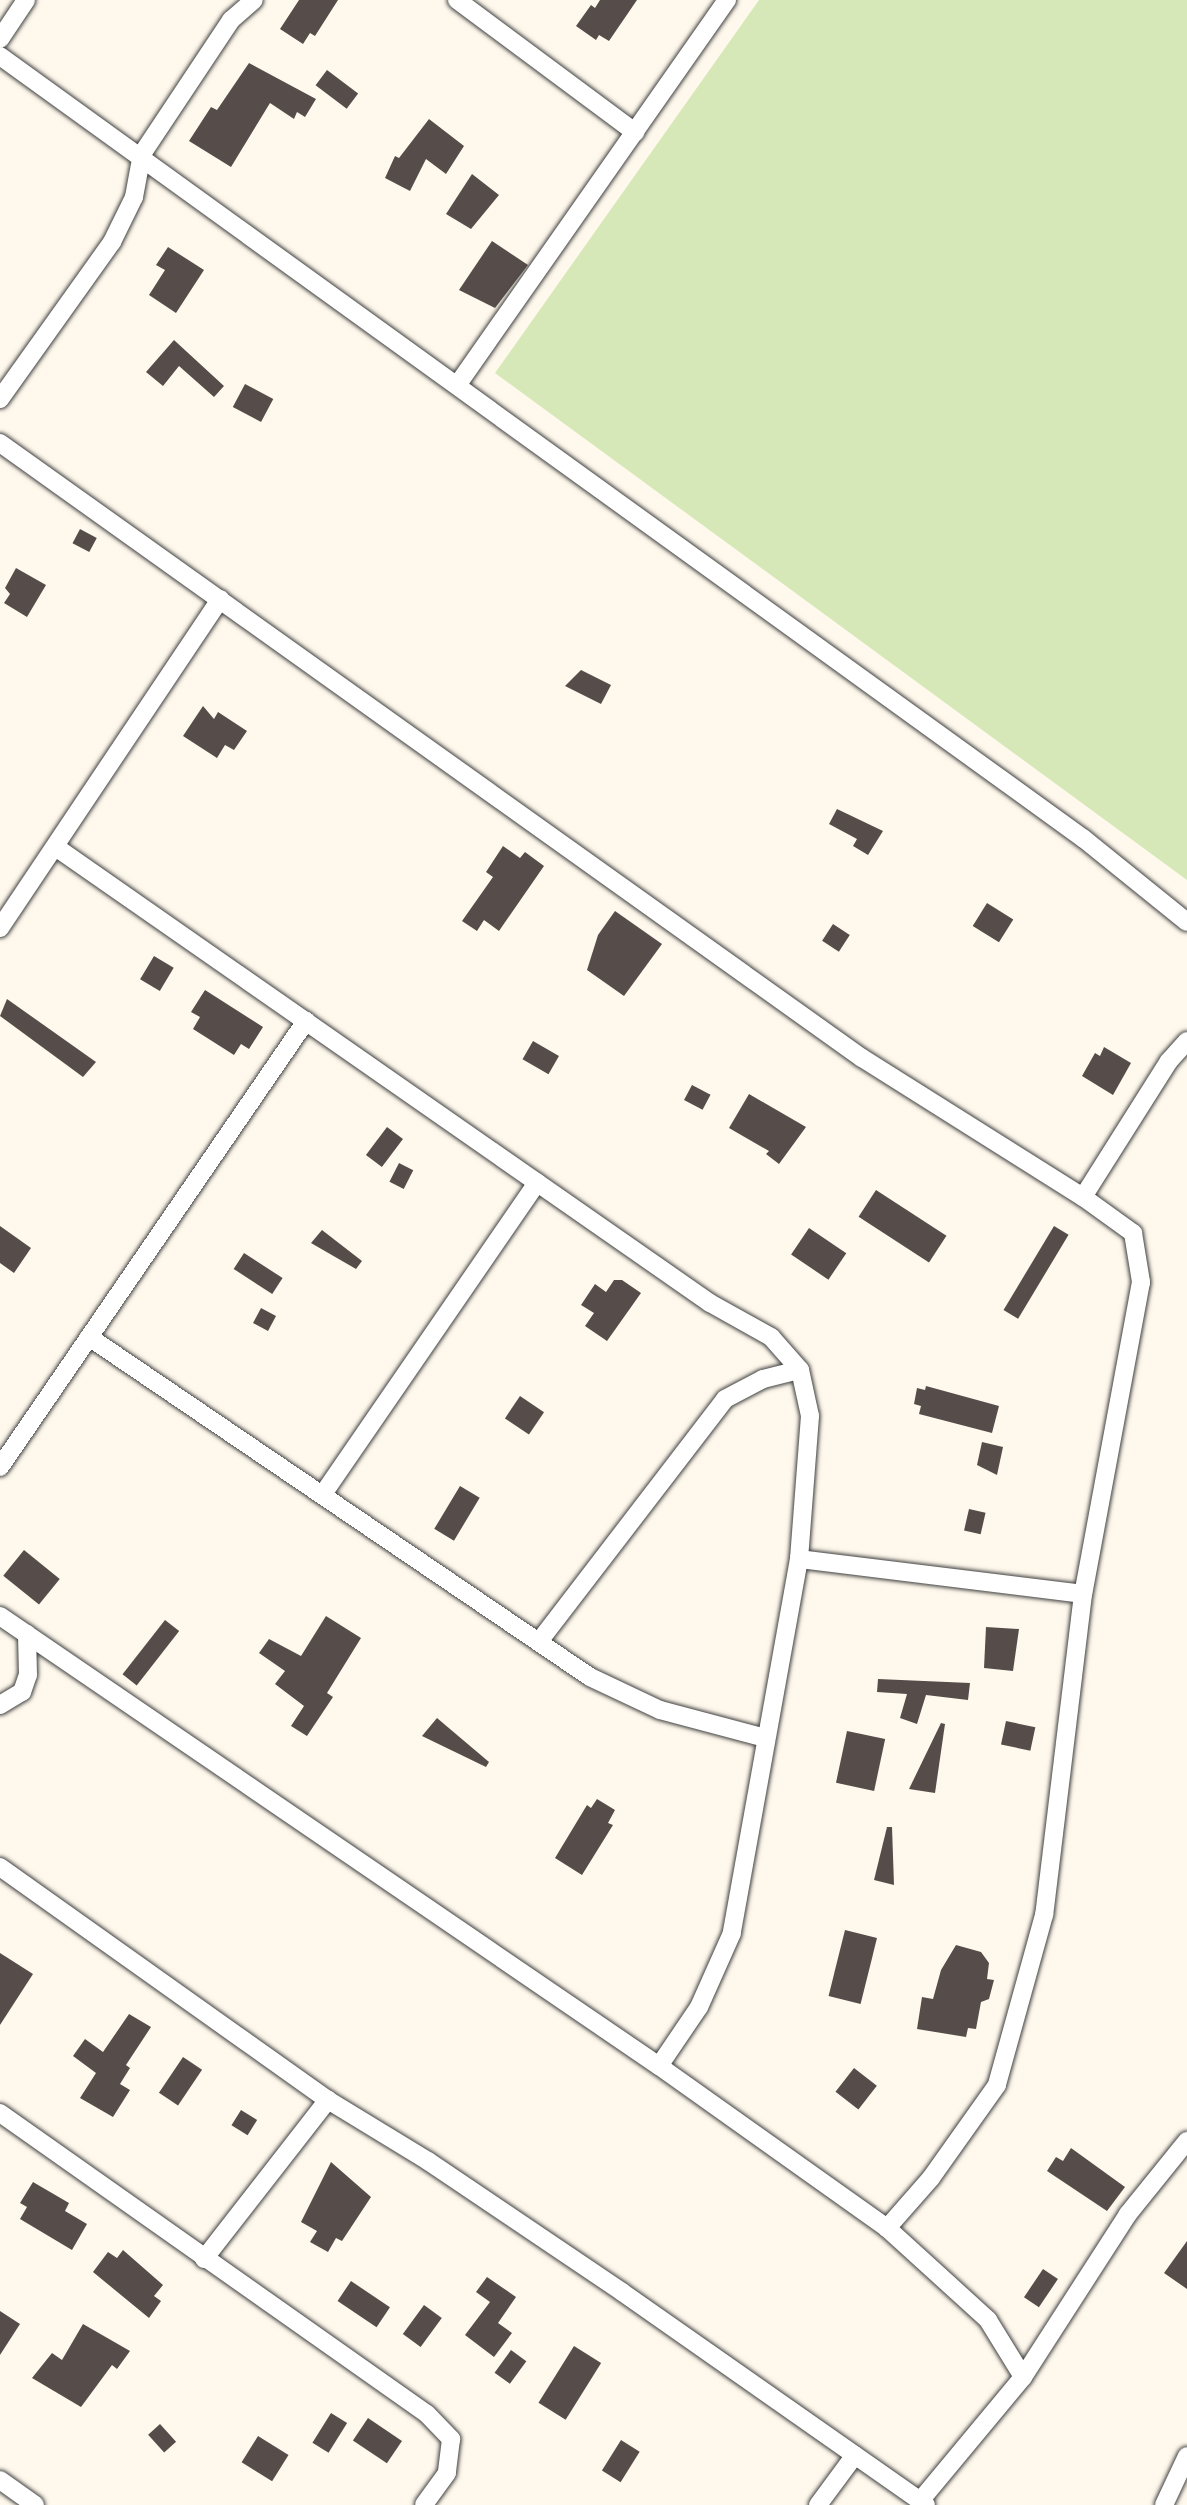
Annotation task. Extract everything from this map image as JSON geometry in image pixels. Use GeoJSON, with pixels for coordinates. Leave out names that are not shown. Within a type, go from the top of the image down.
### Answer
{"type":"FeatureCollection","features":[{"type":"Feature","properties":{"kind":"street"},"geometry":{"type":"LineString","coordinates":[[0,39],[26,0]]}},
{"type":"Feature","properties":{"kind":"street"},"geometry":{"type":"LineString","coordinates":[[0,399],[112,242],[134,197],[142,155],[231,20],[254,0]]}},
{"type":"Feature","properties":{"kind":"street"},"geometry":{"type":"LineString","coordinates":[[457,0],[635,132]]}},
{"type":"Feature","properties":{"kind":"street"},"geometry":{"type":"LineString","coordinates":[[458,384],[727,0]]}},
{"type":"Feature","properties":{"kind":"street"},"geometry":{"type":"LineString","coordinates":[[0,56],[142,155],[1084,839],[1187,922]]}},
{"type":"Feature","properties":{"kind":"street"},"geometry":{"type":"LineString","coordinates":[[0,443],[862,1058],[1083,1197],[1133,1233],[1141,1282],[1083,1594],[1044,1915],[997,2085],[931,2178],[887,2228]]}},
{"type":"Feature","properties":{"kind":"street"},"geometry":{"type":"LineString","coordinates":[[0,928],[57,848],[220,599]]}},
{"type":"Feature","properties":{"kind":"street"},"geometry":{"type":"LineString","coordinates":[[57,848],[710,1303],[771,1337],[800,1370],[810,1416],[799,1559],[732,1933],[699,2007],[659,2066]]}},
{"type":"Feature","properties":{"kind":"street"},"geometry":{"type":"LineString","coordinates":[[0,1467],[306,1021]]}},
{"type":"Feature","properties":{"kind":"street"},"geometry":{"type":"LineString","coordinates":[[1083,1197],[1169,1061],[1187,1041]]}},
{"type":"Feature","properties":{"kind":"street"},"geometry":{"type":"LineString","coordinates":[[323,1494],[537,1183]]}},
{"type":"Feature","properties":{"kind":"street"},"geometry":{"type":"LineString","coordinates":[[89,1337],[541,1639],[590,1677],[660,1710],[765,1738]]}},
{"type":"Feature","properties":{"kind":"street"},"geometry":{"type":"LineString","coordinates":[[541,1639],[725,1398],[763,1379],[800,1370]]}},
{"type":"Feature","properties":{"kind":"street"},"geometry":{"type":"LineString","coordinates":[[799,1559],[1083,1594]]}},
{"type":"Feature","properties":{"kind":"street"},"geometry":{"type":"LineString","coordinates":[[0,1616],[659,2066],[887,2228],[988,2320],[1023,2377]]}},
{"type":"Feature","properties":{"kind":"street"},"geometry":{"type":"LineString","coordinates":[[0,1705],[23,1692],[28,1675],[27,1634]]}},
{"type":"Feature","properties":{"kind":"street"},"geometry":{"type":"LineString","coordinates":[[0,1867],[328,2100],[440,2169],[923,2503],[1023,2377],[1128,2214],[1187,2141]]}},
{"type":"Feature","properties":{"kind":"street"},"geometry":{"type":"LineString","coordinates":[[204,2259],[328,2100]]}},
{"type":"Feature","properties":{"kind":"street"},"geometry":{"type":"LineString","coordinates":[[0,2113],[427,2414],[451,2439],[447,2473],[424,2505]]}},
{"type":"Feature","properties":{"kind":"street"},"geometry":{"type":"LineString","coordinates":[[818,2505],[855,2455]]}},
{"type":"Feature","properties":{"kind":"street"},"geometry":{"type":"LineString","coordinates":[[1164,2505],[1186,2460]]}},
{"type":"Feature","properties":{"kind":"street"},"geometry":{"type":"LineString","coordinates":[[0,2480],[35,2505]]}},
{"type":"Feature","properties":{"kind":"green space"},"geometry":{"type":"Polygon","coordinates":[[[759,0],[1187,0],[1187,880],[495,373],[759,0]]]}},
{"type":"Feature","properties":{"kind":"building"},"geometry":{"type":"Polygon","coordinates":[[[299,0],[338,0],[315,36],[310,33],[303,44],[280,29],[299,0]]]}},
{"type":"Feature","properties":{"kind":"building"},"geometry":{"type":"Polygon","coordinates":[[[600,0],[637,0],[609,41],[599,35],[596,40],[576,26],[591,5],[595,8],[600,0]]]}},
{"type":"Feature","properties":{"kind":"building"},"geometry":{"type":"Polygon","coordinates":[[[249,63],[316,99],[305,117],[297,112],[294,119],[270,103],[231,167],[189,141],[211,107],[217,110],[249,63]]]}},
{"type":"Feature","properties":{"kind":"building"},"geometry":{"type":"Polygon","coordinates":[[[327,70],[358,93],[347,109],[316,85],[327,70]]]}},
{"type":"Feature","properties":{"kind":"building"},"geometry":{"type":"Polygon","coordinates":[[[429,119],[464,146],[446,174],[426,159],[410,191],[385,178],[395,156],[399,158],[429,119]]]}},
{"type":"Feature","properties":{"kind":"building"},"geometry":{"type":"Polygon","coordinates":[[[472,174],[499,195],[471,229],[446,214],[472,174]]]}},
{"type":"Feature","properties":{"kind":"building"},"geometry":{"type":"Polygon","coordinates":[[[492,241],[528,265],[495,308],[459,290],[492,241]]]}},
{"type":"Feature","properties":{"kind":"building"},"geometry":{"type":"Polygon","coordinates":[[[168,247],[204,270],[176,313],[149,295],[165,270],[156,265],[168,247]]]}},
{"type":"Feature","properties":{"kind":"building"},"geometry":{"type":"Polygon","coordinates":[[[174,340],[224,386],[214,397],[179,366],[163,386],[146,372],[174,340]]]}},
{"type":"Feature","properties":{"kind":"building"},"geometry":{"type":"Polygon","coordinates":[[[245,384],[273,399],[261,422],[233,407],[245,384]]]}},
{"type":"Feature","properties":{"kind":"building"},"geometry":{"type":"Polygon","coordinates":[[[80,529],[97,538],[89,552],[72,543],[80,529]]]}},
{"type":"Feature","properties":{"kind":"building"},"geometry":{"type":"Polygon","coordinates":[[[16,568],[46,585],[27,617],[4,603],[10,594],[5,588],[16,568]]]}},
{"type":"Feature","properties":{"kind":"building"},"geometry":{"type":"Polygon","coordinates":[[[581,670],[611,685],[601,704],[565,686],[581,670]]]}},
{"type":"Feature","properties":{"kind":"building"},"geometry":{"type":"Polygon","coordinates":[[[203,706],[214,719],[218,712],[247,731],[234,750],[225,745],[217,758],[183,736],[203,706]]]}},
{"type":"Feature","properties":{"kind":"building"},"geometry":{"type":"Polygon","coordinates":[[[837,809],[883,831],[868,855],[853,846],[857,839],[829,824],[837,809]]]}},
{"type":"Feature","properties":{"kind":"building"},"geometry":{"type":"Polygon","coordinates":[[[503,846],[520,858],[525,852],[544,866],[499,931],[484,920],[477,931],[462,921],[493,877],[486,872],[503,846]]]}},
{"type":"Feature","properties":{"kind":"building"},"geometry":{"type":"Polygon","coordinates":[[[987,903],[1013,919],[999,942],[973,926],[987,903]]]}},
{"type":"Feature","properties":{"kind":"building"},"geometry":{"type":"Polygon","coordinates":[[[615,911],[662,944],[624,996],[587,970],[598,935],[615,911]]]}},
{"type":"Feature","properties":{"kind":"building"},"geometry":{"type":"Polygon","coordinates":[[[833,924],[850,935],[839,952],[822,941],[833,924]]]}},
{"type":"Feature","properties":{"kind":"building"},"geometry":{"type":"Polygon","coordinates":[[[154,956],[174,968],[160,991],[140,979],[154,956]]]}},
{"type":"Feature","properties":{"kind":"building"},"geometry":{"type":"Polygon","coordinates":[[[205,990],[263,1027],[249,1049],[241,1044],[234,1055],[193,1029],[200,1017],[191,1012],[205,990]]]}},
{"type":"Feature","properties":{"kind":"building"},"geometry":{"type":"Polygon","coordinates":[[[7,999],[96,1062],[83,1077],[0,1016],[7,999]]]}},
{"type":"Feature","properties":{"kind":"building"},"geometry":{"type":"Polygon","coordinates":[[[533,1041],[559,1056],[548,1074],[522,1059],[533,1041]]]}},
{"type":"Feature","properties":{"kind":"building"},"geometry":{"type":"Polygon","coordinates":[[[1104,1047],[1131,1063],[1113,1095],[1082,1076],[1095,1053],[1100,1056],[1104,1047]]]}},
{"type":"Feature","properties":{"kind":"building"},"geometry":{"type":"Polygon","coordinates":[[[692,1085],[711,1095],[703,1110],[684,1100],[692,1085]]]}},
{"type":"Feature","properties":{"kind":"building"},"geometry":{"type":"Polygon","coordinates":[[[749,1094],[806,1127],[779,1164],[766,1154],[769,1151],[729,1128],[749,1094]]]}},
{"type":"Feature","properties":{"kind":"building"},"geometry":{"type":"Polygon","coordinates":[[[387,1127],[403,1139],[382,1167],[366,1155],[387,1127]]]}},
{"type":"Feature","properties":{"kind":"building"},"geometry":{"type":"Polygon","coordinates":[[[399,1163],[413,1170],[404,1189],[389,1182],[399,1163]]]}},
{"type":"Feature","properties":{"kind":"building"},"geometry":{"type":"Polygon","coordinates":[[[876,1190],[946,1236],[929,1263],[859,1217],[876,1190]]]}},
{"type":"Feature","properties":{"kind":"building"},"geometry":{"type":"Polygon","coordinates":[[[0,1226],[31,1248],[14,1273],[0,1263],[0,1226]]]}},
{"type":"Feature","properties":{"kind":"building"},"geometry":{"type":"Polygon","coordinates":[[[1054,1226],[1069,1235],[1018,1319],[1004,1310],[1054,1226]]]}},
{"type":"Feature","properties":{"kind":"building"},"geometry":{"type":"Polygon","coordinates":[[[809,1228],[846,1253],[828,1280],[791,1255],[809,1228]]]}},
{"type":"Feature","properties":{"kind":"building"},"geometry":{"type":"Polygon","coordinates":[[[322,1230],[362,1261],[356,1269],[311,1243],[322,1230]]]}},
{"type":"Feature","properties":{"kind":"building"},"geometry":{"type":"Polygon","coordinates":[[[244,1253],[283,1278],[272,1294],[234,1269],[244,1253]]]}},
{"type":"Feature","properties":{"kind":"building"},"geometry":{"type":"Polygon","coordinates":[[[614,1280],[622,1280],[641,1293],[607,1341],[585,1326],[594,1313],[581,1305],[595,1284],[606,1292],[614,1280]]]}},
{"type":"Feature","properties":{"kind":"building"},"geometry":{"type":"Polygon","coordinates":[[[261,1308],[276,1316],[268,1331],[253,1323],[261,1308]]]}},
{"type":"Feature","properties":{"kind":"building"},"geometry":{"type":"Polygon","coordinates":[[[926,1386],[999,1406],[992,1433],[919,1414],[921,1406],[914,1404],[917,1388],[925,1390],[926,1386]]]}},
{"type":"Feature","properties":{"kind":"building"},"geometry":{"type":"Polygon","coordinates":[[[520,1396],[544,1412],[529,1435],[505,1418],[520,1396]]]}},
{"type":"Feature","properties":{"kind":"building"},"geometry":{"type":"Polygon","coordinates":[[[982,1442],[1003,1447],[997,1475],[977,1465],[982,1442]]]}},
{"type":"Feature","properties":{"kind":"building"},"geometry":{"type":"Polygon","coordinates":[[[460,1486],[480,1498],[454,1541],[434,1529],[460,1486]]]}},
{"type":"Feature","properties":{"kind":"building"},"geometry":{"type":"Polygon","coordinates":[[[969,1509],[986,1513],[981,1534],[964,1530],[969,1509]]]}},
{"type":"Feature","properties":{"kind":"building"},"geometry":{"type":"Polygon","coordinates":[[[24,1550],[60,1579],[39,1605],[3,1576],[24,1550]]]}},
{"type":"Feature","properties":{"kind":"building"},"geometry":{"type":"Polygon","coordinates":[[[326,1616],[361,1638],[327,1693],[333,1697],[307,1736],[291,1726],[304,1706],[275,1684],[285,1671],[259,1653],[269,1639],[301,1656],[326,1616]]]}},
{"type":"Feature","properties":{"kind":"building"},"geometry":{"type":"Polygon","coordinates":[[[165,1620],[179,1631],[137,1685],[123,1674],[165,1620]]]}},
{"type":"Feature","properties":{"kind":"building"},"geometry":{"type":"Polygon","coordinates":[[[986,1627],[1019,1629],[1013,1671],[984,1668],[986,1627]]]}},
{"type":"Feature","properties":{"kind":"building"},"geometry":{"type":"Polygon","coordinates":[[[878,1679],[970,1683],[968,1700],[926,1695],[917,1724],[900,1718],[907,1694],[877,1692],[878,1679]]]}},
{"type":"Feature","properties":{"kind":"building"},"geometry":{"type":"Polygon","coordinates":[[[437,1718],[489,1762],[486,1767],[422,1736],[437,1718]]]}},
{"type":"Feature","properties":{"kind":"building"},"geometry":{"type":"Polygon","coordinates":[[[1006,1721],[1035,1727],[1030,1751],[1001,1744],[1006,1721]]]}},
{"type":"Feature","properties":{"kind":"building"},"geometry":{"type":"Polygon","coordinates":[[[941,1723],[945,1724],[935,1793],[909,1789],[941,1723]]]}},
{"type":"Feature","properties":{"kind":"building"},"geometry":{"type":"Polygon","coordinates":[[[847,1731],[885,1739],[874,1791],[836,1783],[847,1731]]]}},
{"type":"Feature","properties":{"kind":"building"},"geometry":{"type":"Polygon","coordinates":[[[597,1799],[615,1810],[608,1823],[613,1825],[582,1875],[555,1858],[587,1805],[591,1808],[597,1799]]]}},
{"type":"Feature","properties":{"kind":"building"},"geometry":{"type":"Polygon","coordinates":[[[887,1827],[892,1827],[894,1885],[874,1880],[887,1827]]]}},
{"type":"Feature","properties":{"kind":"building"},"geometry":{"type":"Polygon","coordinates":[[[845,1930],[877,1938],[861,2004],[829,1996],[845,1930]]]}},
{"type":"Feature","properties":{"kind":"building"},"geometry":{"type":"Polygon","coordinates":[[[956,1945],[981,1952],[989,1963],[987,1979],[994,1980],[989,1999],[981,2002],[976,2029],[968,2028],[966,2037],[917,2029],[922,1997],[933,1999],[941,1970],[956,1945]]]}},
{"type":"Feature","properties":{"kind":"building"},"geometry":{"type":"Polygon","coordinates":[[[0,1953],[33,1974],[0,2025],[0,1953]]]}},
{"type":"Feature","properties":{"kind":"building"},"geometry":{"type":"Polygon","coordinates":[[[129,2014],[151,2027],[126,2065],[130,2068],[120,2084],[130,2090],[113,2117],[80,2098],[96,2073],[73,2056],[85,2039],[103,2052],[129,2014]]]}},
{"type":"Feature","properties":{"kind":"building"},"geometry":{"type":"Polygon","coordinates":[[[183,2057],[202,2070],[178,2106],[159,2093],[183,2057]]]}},
{"type":"Feature","properties":{"kind":"building"},"geometry":{"type":"Polygon","coordinates":[[[854,2068],[877,2086],[858,2109],[836,2092],[854,2068]]]}},
{"type":"Feature","properties":{"kind":"building"},"geometry":{"type":"Polygon","coordinates":[[[241,2110],[257,2120],[248,2135],[231,2125],[241,2110]]]}},
{"type":"Feature","properties":{"kind":"building"},"geometry":{"type":"Polygon","coordinates":[[[1071,2148],[1125,2187],[1107,2211],[1047,2171],[1056,2157],[1063,2161],[1071,2148]]]}},
{"type":"Feature","properties":{"kind":"building"},"geometry":{"type":"Polygon","coordinates":[[[331,2162],[371,2197],[342,2241],[336,2238],[328,2252],[310,2242],[317,2231],[301,2222],[331,2162]]]}},
{"type":"Feature","properties":{"kind":"building"},"geometry":{"type":"Polygon","coordinates":[[[33,2182],[69,2203],[65,2211],[87,2224],[72,2250],[20,2219],[27,2207],[20,2203],[33,2182]]]}},
{"type":"Feature","properties":{"kind":"building"},"geometry":{"type":"Polygon","coordinates":[[[1187,2241],[1187,2289],[1164,2273],[1187,2241]]]}},
{"type":"Feature","properties":{"kind":"building"},"geometry":{"type":"Polygon","coordinates":[[[123,2250],[163,2285],[154,2296],[161,2301],[149,2318],[93,2272],[108,2252],[117,2258],[123,2250]]]}},
{"type":"Feature","properties":{"kind":"building"},"geometry":{"type":"Polygon","coordinates":[[[1043,2269],[1058,2279],[1039,2307],[1024,2297],[1043,2269]]]}},
{"type":"Feature","properties":{"kind":"building"},"geometry":{"type":"Polygon","coordinates":[[[487,2277],[516,2297],[498,2323],[512,2333],[494,2357],[465,2335],[490,2302],[476,2292],[487,2277]]]}},
{"type":"Feature","properties":{"kind":"building"},"geometry":{"type":"Polygon","coordinates":[[[351,2281],[390,2307],[377,2327],[338,2301],[351,2281]]]}},
{"type":"Feature","properties":{"kind":"building"},"geometry":{"type":"Polygon","coordinates":[[[424,2305],[442,2318],[421,2347],[403,2334],[424,2305]]]}},
{"type":"Feature","properties":{"kind":"building"},"geometry":{"type":"Polygon","coordinates":[[[0,2311],[20,2324],[0,2355],[0,2311]]]}},
{"type":"Feature","properties":{"kind":"building"},"geometry":{"type":"Polygon","coordinates":[[[83,2324],[130,2351],[117,2369],[112,2365],[81,2407],[32,2378],[52,2353],[62,2360],[83,2324]]]}},
{"type":"Feature","properties":{"kind":"building"},"geometry":{"type":"Polygon","coordinates":[[[574,2346],[601,2363],[566,2420],[538,2403],[574,2346]]]}},
{"type":"Feature","properties":{"kind":"building"},"geometry":{"type":"Polygon","coordinates":[[[511,2350],[526,2361],[510,2384],[495,2373],[511,2350]]]}},
{"type":"Feature","properties":{"kind":"building"},"geometry":{"type":"Polygon","coordinates":[[[331,2413],[347,2423],[329,2453],[312,2443],[331,2413]]]}},
{"type":"Feature","properties":{"kind":"building"},"geometry":{"type":"Polygon","coordinates":[[[368,2418],[402,2441],[387,2463],[353,2440],[368,2418]]]}},
{"type":"Feature","properties":{"kind":"building"},"geometry":{"type":"Polygon","coordinates":[[[160,2424],[176,2442],[164,2453],[148,2435],[160,2424]]]}},
{"type":"Feature","properties":{"kind":"building"},"geometry":{"type":"Polygon","coordinates":[[[258,2436],[289,2455],[272,2481],[242,2462],[258,2436]]]}},
{"type":"Feature","properties":{"kind":"building"},"geometry":{"type":"Polygon","coordinates":[[[621,2440],[640,2452],[621,2482],[602,2471],[621,2440]]]}}]}
